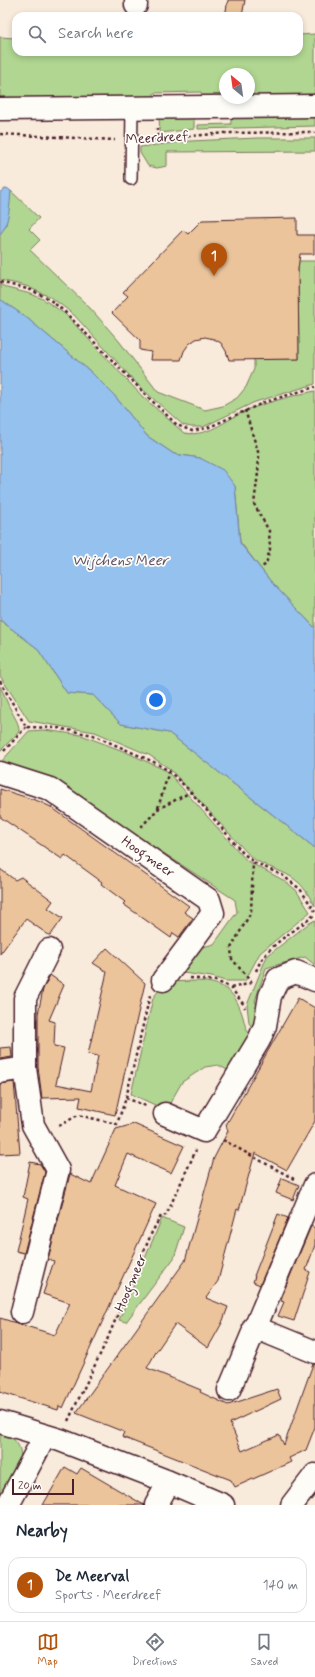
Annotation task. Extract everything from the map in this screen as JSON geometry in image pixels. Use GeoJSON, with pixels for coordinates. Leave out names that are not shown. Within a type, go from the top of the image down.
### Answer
{"type":"FeatureCollection","features":[{"type":"Feature","properties":{"kind":"street","name":"Meerdreef"},"geometry":{"type":"LineString","coordinates":[[0,109],[132,109],[315,106]]}},
{"type":"Feature","properties":{"kind":"street","name":"Hoogmeer"},"geometry":{"type":"LineString","coordinates":[[0,773],[50,789],[209,900],[213,913],[163,980]]}},
{"type":"Feature","properties":{"kind":"street"},"geometry":{"type":"LineString","coordinates":[[22,1312],[58,1170],[33,1125],[25,1068],[25,998],[49,950]]}},
{"type":"Feature","properties":{"kind":"street"},"geometry":{"type":"LineString","coordinates":[[166,1114],[204,1131],[259,1040],[265,1026],[270,996],[278,979],[296,972],[315,980]]}},
{"type":"Feature","properties":{"kind":"street"},"geometry":{"type":"LineString","coordinates":[[0,1072],[25,1068]]}},
{"type":"Feature","properties":{"kind":"street"},"geometry":{"type":"LineString","coordinates":[[229,1390],[254,1327],[314,1187]]}},
{"type":"Feature","properties":{"kind":"street"},"geometry":{"type":"LineString","coordinates":[[254,1327],[315,1352]]}},
{"type":"Feature","properties":{"kind":"street"},"geometry":{"type":"LineString","coordinates":[[0,1422],[52,1438],[169,1482],[223,1505]]}},
{"type":"Feature","properties":{"kind":"street"},"geometry":{"type":"LineString","coordinates":[[8,1505],[52,1438]]}},
{"type":"Feature","properties":{"kind":"street"},"geometry":{"type":"LineString","coordinates":[[292,1505],[315,1475]]}},
{"type":"Feature","properties":{"kind":"street"},"geometry":{"type":"LineString","coordinates":[[156,1505],[169,1482]]}},
{"type":"Feature","properties":{"kind":"lane"},"geometry":{"type":"LineString","coordinates":[[131,179],[133,141],[132,109]]}},
{"type":"Feature","properties":{"kind":"path","name":"Meerdreef"},"geometry":{"type":"LineString","coordinates":[[0,134],[133,141],[225,133],[315,132]]}},
{"type":"Feature","properties":{"kind":"path"},"geometry":{"type":"LineString","coordinates":[[0,282],[30,290],[49,300],[65,312],[177,425],[192,431],[207,428],[265,402],[315,387]]}},
{"type":"Feature","properties":{"kind":"path"},"geometry":{"type":"LineString","coordinates":[[245,410],[259,454],[254,504],[269,531],[270,549],[266,564],[261,568]]}},
{"type":"Feature","properties":{"kind":"path"},"geometry":{"type":"LineString","coordinates":[[0,681],[26,727]]}},
{"type":"Feature","properties":{"kind":"path"},"geometry":{"type":"LineString","coordinates":[[0,756],[26,727],[57,728],[93,735],[141,755],[169,771],[191,792],[242,852],[253,862],[282,875],[300,889],[315,911]]}},
{"type":"Feature","properties":{"kind":"path"},"geometry":{"type":"LineString","coordinates":[[158,809],[169,771]]}},
{"type":"Feature","properties":{"kind":"path"},"geometry":{"type":"LineString","coordinates":[[127,843],[158,809],[191,792]]}},
{"type":"Feature","properties":{"kind":"path"},"geometry":{"type":"LineString","coordinates":[[252,982],[232,959],[231,948],[234,939],[251,912],[253,862]]}},
{"type":"Feature","properties":{"kind":"path"},"geometry":{"type":"LineString","coordinates":[[252,982],[260,962],[276,943],[303,925],[315,914]]}},
{"type":"Feature","properties":{"kind":"path"},"geometry":{"type":"LineString","coordinates":[[40,1139],[78,1115],[117,1124],[126,1098],[149,996],[163,980],[184,978],[216,981],[231,988],[244,1005],[245,1012]]}},
{"type":"Feature","properties":{"kind":"path"},"geometry":{"type":"LineString","coordinates":[[231,988],[252,982]]}},
{"type":"Feature","properties":{"kind":"path"},"geometry":{"type":"LineString","coordinates":[[204,1131],[314,1187]]}},
{"type":"Feature","properties":{"kind":"path","name":"Hoogmeer"},"geometry":{"type":"LineString","coordinates":[[52,1438],[107,1340],[152,1232],[160,1216],[166,1215],[204,1131]]}},
{"type":"Feature","properties":{"kind":"green space"},"geometry":{"type":"Polygon","coordinates":[[[315,34],[315,97],[255,98],[255,68],[219,68],[219,98],[202,98],[201,92],[154,93],[154,99],[0,99],[0,37],[12,38],[12,56],[303,56],[303,35],[315,34]]]}},
{"type":"Feature","properties":{"kind":"green space"},"geometry":{"type":"Polygon","coordinates":[[[315,116],[315,126],[198,129],[198,125],[231,124],[231,117],[315,116]]]}},
{"type":"Feature","properties":{"kind":"green space"},"geometry":{"type":"Polygon","coordinates":[[[159,118],[194,118],[194,129],[160,133],[159,118]]]}},
{"type":"Feature","properties":{"kind":"green space"},"geometry":{"type":"Polygon","coordinates":[[[257,138],[315,138],[315,151],[167,152],[167,166],[157,168],[148,166],[140,153],[140,147],[190,141],[257,138]]]}},
{"type":"Feature","properties":{"kind":"green space"},"geometry":{"type":"Polygon","coordinates":[[[11,191],[39,218],[29,229],[40,240],[30,250],[90,308],[119,341],[158,392],[205,410],[223,406],[237,398],[246,387],[254,369],[254,359],[299,359],[298,261],[315,261],[315,384],[255,402],[203,427],[183,425],[140,387],[74,315],[50,297],[26,286],[0,280],[0,234],[6,225],[11,191]]]}},
{"type":"Feature","properties":{"kind":"green space"},"geometry":{"type":"Polygon","coordinates":[[[0,284],[7,288],[31,294],[43,299],[65,314],[143,397],[184,433],[194,434],[203,432],[252,408],[284,398],[315,391],[315,628],[272,583],[240,542],[235,486],[200,458],[174,454],[147,436],[114,395],[91,372],[27,318],[0,299],[0,284]]]}},
{"type":"Feature","properties":{"kind":"green space"},"geometry":{"type":"Polygon","coordinates":[[[0,620],[37,648],[67,693],[93,695],[121,724],[169,733],[315,848],[315,906],[303,887],[293,878],[262,864],[251,857],[170,769],[149,755],[95,732],[29,721],[0,676],[0,620]]]}},
{"type":"Feature","properties":{"kind":"green space"},"geometry":{"type":"Polygon","coordinates":[[[0,686],[17,722],[19,732],[0,751],[0,686]]]}},
{"type":"Feature","properties":{"kind":"green space"},"geometry":{"type":"Polygon","coordinates":[[[44,730],[81,735],[126,752],[167,771],[247,861],[285,881],[296,890],[310,912],[260,953],[245,981],[225,981],[212,977],[183,973],[184,969],[199,948],[214,944],[237,912],[235,900],[110,818],[0,763],[29,731],[44,730]]]}},
{"type":"Feature","properties":{"kind":"green space"},"geometry":{"type":"Polygon","coordinates":[[[315,920],[315,965],[305,957],[266,968],[255,1001],[261,1013],[254,1031],[249,1023],[247,1005],[267,956],[315,920]]]}},
{"type":"Feature","properties":{"kind":"green space"},"geometry":{"type":"Polygon","coordinates":[[[198,981],[214,983],[231,993],[239,1005],[247,1029],[253,1039],[231,1072],[218,1065],[205,1067],[182,1082],[166,1110],[131,1094],[153,998],[165,982],[198,981]]]}},
{"type":"Feature","properties":{"kind":"green space"},"geometry":{"type":"Polygon","coordinates":[[[162,1218],[184,1227],[174,1258],[126,1322],[119,1320],[162,1218]]]}},
{"type":"Feature","properties":{"kind":"green space"},"geometry":{"type":"Polygon","coordinates":[[[0,1432],[12,1438],[18,1445],[21,1454],[20,1463],[16,1473],[0,1502],[0,1432]]]}},
{"type":"Feature","properties":{"kind":"water"},"geometry":{"type":"Polygon","coordinates":[[[7,188],[11,191],[9,208],[5,226],[0,234],[0,192],[7,188]]]}},
{"type":"Feature","properties":{"kind":"water","name":"Wijchens Meer"},"geometry":{"type":"Polygon","coordinates":[[[0,299],[27,318],[91,372],[114,395],[147,436],[174,454],[200,458],[223,470],[235,486],[240,543],[272,583],[315,628],[315,848],[169,733],[121,724],[93,695],[67,693],[37,648],[0,620],[0,299]]]}},
{"type":"Feature","properties":{"kind":"building"},"geometry":{"type":"Polygon","coordinates":[[[228,0],[245,0],[243,12],[226,12],[228,0]]]}},
{"type":"Feature","properties":{"kind":"building"},"geometry":{"type":"Polygon","coordinates":[[[297,218],[297,235],[314,235],[314,254],[300,254],[298,269],[299,359],[229,360],[221,343],[214,339],[205,337],[196,339],[189,344],[184,351],[181,360],[150,360],[151,352],[140,350],[140,340],[112,313],[128,296],[123,292],[183,230],[188,234],[202,220],[297,218]]]}},
{"type":"Feature","properties":{"kind":"building"},"geometry":{"type":"Polygon","coordinates":[[[0,789],[38,801],[51,807],[189,906],[184,912],[193,918],[179,937],[173,933],[171,938],[123,904],[125,902],[101,884],[102,882],[65,855],[62,859],[0,817],[0,789]]]}},
{"type":"Feature","properties":{"kind":"building"},"geometry":{"type":"Polygon","coordinates":[[[0,869],[15,880],[21,877],[53,901],[48,908],[63,918],[50,936],[26,919],[0,954],[0,869]]]}},
{"type":"Feature","properties":{"kind":"building"},"geometry":{"type":"Polygon","coordinates":[[[107,948],[145,983],[115,1115],[79,1107],[81,1097],[42,1098],[38,1067],[38,1014],[43,989],[50,975],[64,985],[49,1020],[55,1022],[54,1046],[64,1048],[56,1084],[91,1091],[98,1056],[88,1054],[107,972],[93,963],[107,948]]]}},
{"type":"Feature","properties":{"kind":"building"},"geometry":{"type":"Polygon","coordinates":[[[298,998],[315,1008],[315,1121],[287,1170],[255,1153],[239,1210],[237,1209],[218,1281],[206,1298],[228,1307],[222,1323],[208,1348],[175,1324],[147,1368],[201,1390],[200,1392],[228,1405],[277,1389],[281,1399],[230,1423],[242,1451],[279,1435],[284,1445],[313,1364],[315,1364],[315,1427],[306,1450],[289,1458],[291,1462],[235,1487],[231,1480],[122,1437],[124,1432],[76,1413],[185,1261],[214,1158],[228,1131],[226,1125],[298,998]]]}},
{"type":"Feature","properties":{"kind":"building"},"geometry":{"type":"Polygon","coordinates":[[[11,1047],[12,1057],[0,1059],[0,1048],[11,1047]]]}},
{"type":"Feature","properties":{"kind":"building"},"geometry":{"type":"Polygon","coordinates":[[[14,1082],[20,1153],[0,1154],[0,1084],[14,1082]]]}},
{"type":"Feature","properties":{"kind":"building"},"geometry":{"type":"Polygon","coordinates":[[[134,1124],[184,1146],[171,1173],[128,1154],[115,1185],[156,1204],[63,1408],[59,1406],[58,1410],[0,1392],[0,1318],[55,1335],[70,1303],[43,1294],[54,1261],[48,1259],[70,1174],[91,1184],[116,1129],[134,1124]]]}},
{"type":"Feature","properties":{"kind":"building"},"geometry":{"type":"Polygon","coordinates":[[[30,1162],[40,1164],[45,1172],[24,1253],[16,1251],[28,1199],[23,1197],[30,1162]]]}},
{"type":"Feature","properties":{"kind":"building"},"geometry":{"type":"Polygon","coordinates":[[[282,1178],[299,1185],[293,1200],[276,1193],[282,1178]]]}},
{"type":"Feature","properties":{"kind":"building"},"geometry":{"type":"Polygon","coordinates":[[[278,1214],[288,1218],[260,1285],[253,1282],[254,1276],[278,1214]]]}},
{"type":"Feature","properties":{"kind":"building"},"geometry":{"type":"Polygon","coordinates":[[[311,1226],[315,1228],[315,1245],[306,1270],[310,1272],[294,1321],[278,1316],[284,1302],[281,1301],[283,1293],[311,1226]]]}},
{"type":"Feature","properties":{"kind":"building"},"geometry":{"type":"Polygon","coordinates":[[[65,1467],[77,1474],[81,1468],[144,1505],[43,1505],[65,1467]]]}},
{"type":"Feature","properties":{"kind":"place","name":"De Meerval"},"geometry":{"type":"Point","coordinates":[214,276]}}]}
